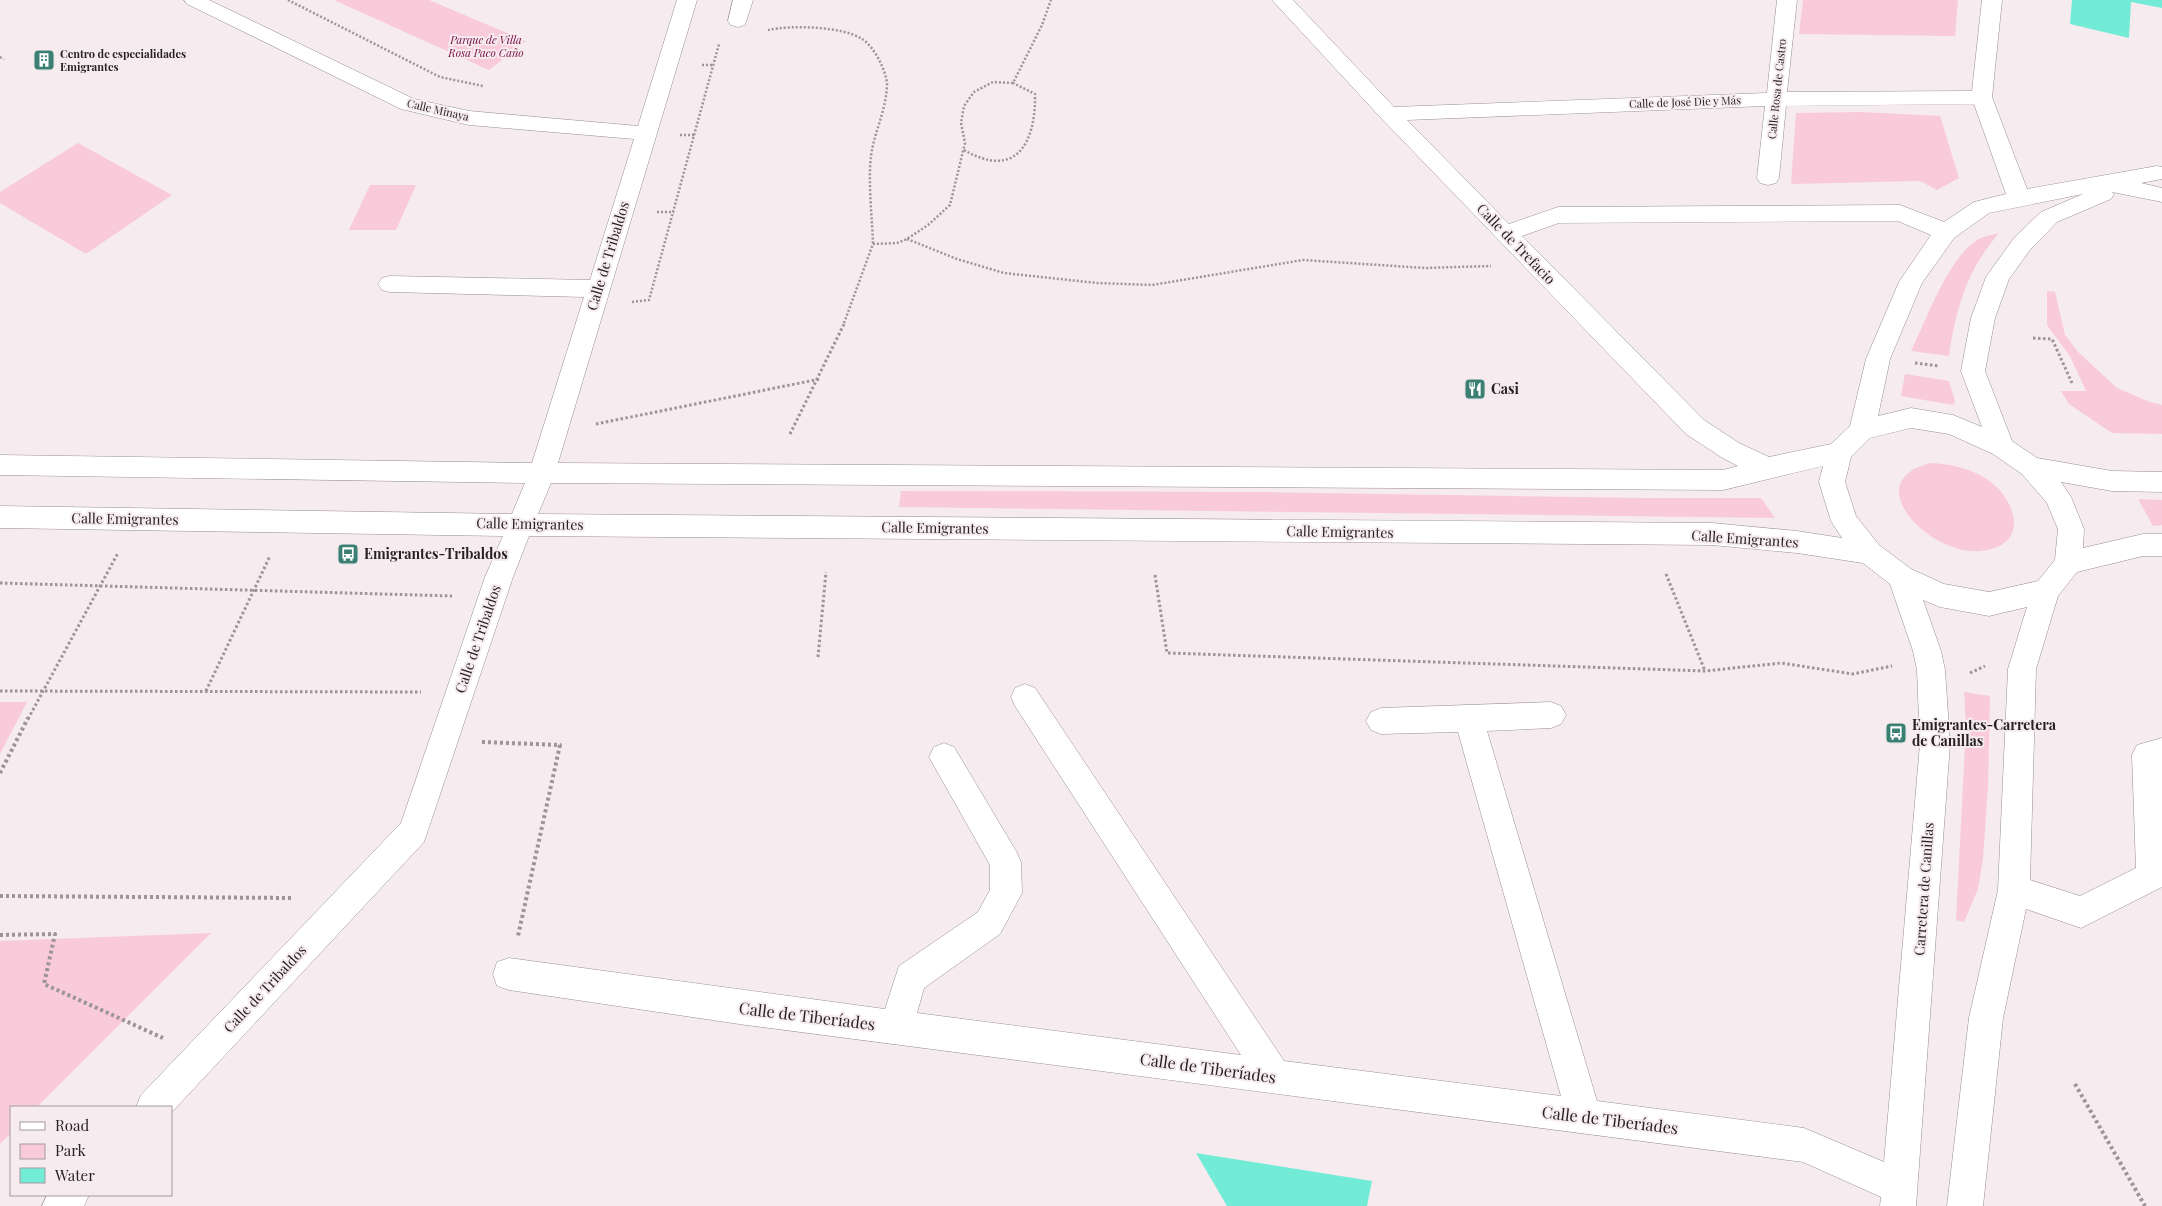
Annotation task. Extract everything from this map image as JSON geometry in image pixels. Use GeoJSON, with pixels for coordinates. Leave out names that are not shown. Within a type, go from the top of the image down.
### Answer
{"type":"FeatureCollection","features":[{"type":"Feature","properties":{"kind":"street","name":"Calle Minaya"},"geometry":{"type":"LineString","coordinates":[[194,0],[408,104],[469,118],[645,133]]}},
{"type":"Feature","properties":{"kind":"street","name":"Calle de Tribaldos"},"geometry":{"type":"LineString","coordinates":[[154,1106],[413,832],[499,577],[542,473],[687,0]]}},
{"type":"Feature","properties":{"kind":"street"},"geometry":{"type":"LineString","coordinates":[[738,21],[743,0]]}},
{"type":"Feature","properties":{"kind":"street","name":"Calle de Trefacio"},"geometry":{"type":"LineString","coordinates":[[1282,0],[1388,114],[1695,427],[1730,450],[1767,468]]}},
{"type":"Feature","properties":{"kind":"street","name":"Calle Rosa de Castro"},"geometry":{"type":"LineString","coordinates":[[1768,178],[1787,0]]}},
{"type":"Feature","properties":{"kind":"street"},"geometry":{"type":"LineString","coordinates":[[1992,0],[1982,96],[2019,198]]}},
{"type":"Feature","properties":{"kind":"street","name":"Calle de José Die y Más"},"geometry":{"type":"LineString","coordinates":[[1388,114],[1777,98],[1982,96]]}},
{"type":"Feature","properties":{"kind":"street"},"geometry":{"type":"LineString","coordinates":[[1862,430],[1878,359],[1911,282],[1928,255],[1946,232],[1982,207],[2019,198],[2160,180]]}},
{"type":"Feature","properties":{"kind":"street"},"geometry":{"type":"LineString","coordinates":[[2002,447],[1973,371],[1982,318],[1998,277],[2022,244],[2050,217],[2119,186],[2160,180]]}},
{"type":"Feature","properties":{"kind":"street"},"geometry":{"type":"LineString","coordinates":[[1506,234],[1558,215],[1900,213],[1946,232]]}},
{"type":"Feature","properties":{"kind":"street"},"geometry":{"type":"LineString","coordinates":[[390,284],[598,289]]}},
{"type":"Feature","properties":{"kind":"street"},"geometry":{"type":"LineString","coordinates":[[0,465],[542,473],[1722,480],[1839,452],[1862,430],[1911,418],[1953,425],[2002,447],[2031,468],[2058,497],[2071,529],[2068,563],[2046,591],[2022,669],[2014,890],[1986,1018],[1965,1206]]}},
{"type":"Feature","properties":{"kind":"street"},"geometry":{"type":"LineString","coordinates":[[1839,452],[1832,482],[1844,521],[1870,553],[1901,577],[1940,594],[1989,604],[2046,591]]}},
{"type":"Feature","properties":{"kind":"street"},"geometry":{"type":"LineString","coordinates":[[2031,468],[2112,481],[2162,482]]}},
{"type":"Feature","properties":{"kind":"street","name":"Calle Emigrantes"},"geometry":{"type":"LineString","coordinates":[[0,517],[522,524],[1630,535],[1712,534],[1797,542],[1870,553]]}},
{"type":"Feature","properties":{"kind":"street"},"geometry":{"type":"LineString","coordinates":[[2068,563],[2143,545],[2162,545]]}},
{"type":"Feature","properties":{"kind":"street","name":"Carretera de Canillas"},"geometry":{"type":"LineString","coordinates":[[1899,1196],[1935,744],[1931,670],[1927,651],[1901,577]]}},
{"type":"Feature","properties":{"kind":"street"},"geometry":{"type":"LineString","coordinates":[[1025,697],[1275,1077]]}},
{"type":"Feature","properties":{"kind":"street"},"geometry":{"type":"LineString","coordinates":[[1381,721],[1551,716]]}},
{"type":"Feature","properties":{"kind":"street"},"geometry":{"type":"LineString","coordinates":[[1469,718],[1584,1117]]}},
{"type":"Feature","properties":{"kind":"street"},"geometry":{"type":"LineString","coordinates":[[2014,890],[2081,912],[2152,876],[2146,755],[2162,752]]}},
{"type":"Feature","properties":{"kind":"street"},"geometry":{"type":"LineString","coordinates":[[896,1027],[911,978],[989,923],[1006,893],[1005,862],[944,757]]}},
{"type":"Feature","properties":{"kind":"street","name":"Calle de Tiberíades"},"geometry":{"type":"LineString","coordinates":[[509,974],[746,1008],[1804,1145],[1899,1196]]}},
{"type":"Feature","properties":{"kind":"street"},"geometry":{"type":"LineString","coordinates":[[60,1206],[70,1196]]}},
{"type":"Feature","properties":{"kind":"path"},"geometry":{"type":"LineString","coordinates":[[288,0],[440,77],[486,86]]}},
{"type":"Feature","properties":{"kind":"path"},"geometry":{"type":"LineString","coordinates":[[1014,83],[1042,25],[1051,0]]}},
{"type":"Feature","properties":{"kind":"path"},"geometry":{"type":"LineString","coordinates":[[767,30],[782,26],[841,31],[863,39],[880,60],[887,82],[885,108],[871,155],[873,244],[860,288],[820,379],[790,434]]}},
{"type":"Feature","properties":{"kind":"path"},"geometry":{"type":"LineString","coordinates":[[630,302],[649,300],[719,43]]}},
{"type":"Feature","properties":{"kind":"path"},"geometry":{"type":"LineString","coordinates":[[0,56],[4,58]]}},
{"type":"Feature","properties":{"kind":"path"},"geometry":{"type":"LineString","coordinates":[[873,244],[897,243],[907,239],[928,225],[950,205],[965,143],[961,123],[964,106],[974,92],[993,82],[1014,83],[1035,94],[1036,109],[1030,135],[1021,154],[1006,162],[986,161],[964,150]]}},
{"type":"Feature","properties":{"kind":"path"},"geometry":{"type":"LineString","coordinates":[[907,239],[957,259],[1004,273],[1097,283],[1152,285],[1303,260],[1425,268],[1500,266]]}},
{"type":"Feature","properties":{"kind":"path"},"geometry":{"type":"LineString","coordinates":[[2033,338],[2052,339],[2072,383]]}},
{"type":"Feature","properties":{"kind":"path"},"geometry":{"type":"LineString","coordinates":[[1912,363],[1946,367]]}},
{"type":"Feature","properties":{"kind":"path"},"geometry":{"type":"LineString","coordinates":[[596,424],[820,379]]}},
{"type":"Feature","properties":{"kind":"path"},"geometry":{"type":"LineString","coordinates":[[0,772],[120,549]]}},
{"type":"Feature","properties":{"kind":"path"},"geometry":{"type":"LineString","coordinates":[[206,691],[272,552]]}},
{"type":"Feature","properties":{"kind":"path"},"geometry":{"type":"LineString","coordinates":[[818,657],[826,572]]}},
{"type":"Feature","properties":{"kind":"path"},"geometry":{"type":"LineString","coordinates":[[1666,574],[1705,671]]}},
{"type":"Feature","properties":{"kind":"path"},"geometry":{"type":"LineString","coordinates":[[1155,575],[1167,654],[1705,671],[1781,663],[1853,674],[1895,665]]}},
{"type":"Feature","properties":{"kind":"path"},"geometry":{"type":"LineString","coordinates":[[0,583],[456,596]]}},
{"type":"Feature","properties":{"kind":"path"},"geometry":{"type":"LineString","coordinates":[[1965,675],[1987,665]]}},
{"type":"Feature","properties":{"kind":"path"},"geometry":{"type":"LineString","coordinates":[[0,691],[459,692]]}},
{"type":"Feature","properties":{"kind":"path"},"geometry":{"type":"LineString","coordinates":[[444,741],[560,745],[509,974]]}},
{"type":"Feature","properties":{"kind":"path"},"geometry":{"type":"LineString","coordinates":[[0,896],[350,898]]}},
{"type":"Feature","properties":{"kind":"path"},"geometry":{"type":"LineString","coordinates":[[0,935],[55,934],[44,984],[202,1056]]}},
{"type":"Feature","properties":{"kind":"path"},"geometry":{"type":"LineString","coordinates":[[2075,1084],[2145,1206]]}},
{"type":"Feature","properties":{"kind":"green space","name":"Parque de Villa Rosa Paco Caño"},"geometry":{"type":"Polygon","coordinates":[[[334,0],[429,0],[526,41],[489,70],[334,0]]]}},
{"type":"Feature","properties":{"kind":"green space"},"geometry":{"type":"Polygon","coordinates":[[[1803,0],[1958,0],[1955,36],[1799,34],[1803,0]]]}},
{"type":"Feature","properties":{"kind":"green space"},"geometry":{"type":"Polygon","coordinates":[[[1860,112],[1940,116],[1959,178],[1937,190],[1920,181],[1791,184],[1796,113],[1860,112]]]}},
{"type":"Feature","properties":{"kind":"green space"},"geometry":{"type":"Polygon","coordinates":[[[78,143],[172,195],[86,254],[0,203],[0,192],[78,143]]]}},
{"type":"Feature","properties":{"kind":"green space"},"geometry":{"type":"Polygon","coordinates":[[[370,185],[416,185],[396,230],[349,230],[370,185]]]}},
{"type":"Feature","properties":{"kind":"green space"},"geometry":{"type":"Polygon","coordinates":[[[1999,233],[1979,261],[1965,290],[1955,322],[1949,356],[1911,351],[1947,275],[1956,261],[1977,240],[1999,233]]]}},
{"type":"Feature","properties":{"kind":"green space"},"geometry":{"type":"Polygon","coordinates":[[[2047,291],[2055,292],[2065,335],[2078,352],[2117,388],[2162,405],[2162,434],[2112,433],[2069,404],[2061,391],[2086,391],[2070,356],[2047,325],[2047,291]]]}},
{"type":"Feature","properties":{"kind":"green space"},"geometry":{"type":"Polygon","coordinates":[[[1905,374],[1949,381],[1955,401],[1953,405],[1901,396],[1905,374]]]}},
{"type":"Feature","properties":{"kind":"green space"},"geometry":{"type":"Polygon","coordinates":[[[1931,463],[1946,464],[1967,470],[1988,480],[1999,489],[2012,511],[2014,522],[2012,533],[2006,541],[1996,548],[1980,551],[1960,549],[1941,542],[1923,530],[1909,516],[1900,500],[1900,485],[1910,472],[1931,463]]]}},
{"type":"Feature","properties":{"kind":"green space"},"geometry":{"type":"Polygon","coordinates":[[[901,491],[1262,492],[1761,498],[1775,518],[899,507],[901,491]]]}},
{"type":"Feature","properties":{"kind":"green space"},"geometry":{"type":"Polygon","coordinates":[[[2138,499],[2162,500],[2162,525],[2153,526],[2138,499]]]}},
{"type":"Feature","properties":{"kind":"green space"},"geometry":{"type":"Polygon","coordinates":[[[1964,692],[1990,696],[1988,787],[1983,859],[1978,889],[1964,922],[1956,920],[1966,726],[1964,692]]]}},
{"type":"Feature","properties":{"kind":"green space"},"geometry":{"type":"Polygon","coordinates":[[[0,702],[27,702],[0,754],[0,702]]]}},
{"type":"Feature","properties":{"kind":"green space"},"geometry":{"type":"Polygon","coordinates":[[[211,933],[38,1106],[10,1106],[10,1134],[0,1144],[0,941],[211,933]]]}},
{"type":"Feature","properties":{"kind":"water"},"geometry":{"type":"Polygon","coordinates":[[[2072,0],[2162,0],[2162,8],[2131,2],[2129,38],[2070,24],[2072,0]]]}},
{"type":"Feature","properties":{"kind":"water"},"geometry":{"type":"Polygon","coordinates":[[[1196,1153],[1372,1181],[1367,1206],[1227,1206],[1196,1153]]]}},
{"type":"Feature","properties":{"kind":"place","name":"Centro de especialidades Emigrantes"},"geometry":{"type":"Point","coordinates":[44,60]}},
{"type":"Feature","properties":{"kind":"place","name":"Casi"},"geometry":{"type":"Point","coordinates":[1475,389]}},
{"type":"Feature","properties":{"kind":"place","name":"Emigrantes-Tribaldos"},"geometry":{"type":"Point","coordinates":[348,554]}},
{"type":"Feature","properties":{"kind":"place","name":"Emigrantes-Carretera de Canillas"},"geometry":{"type":"Point","coordinates":[1896,733]}}]}
